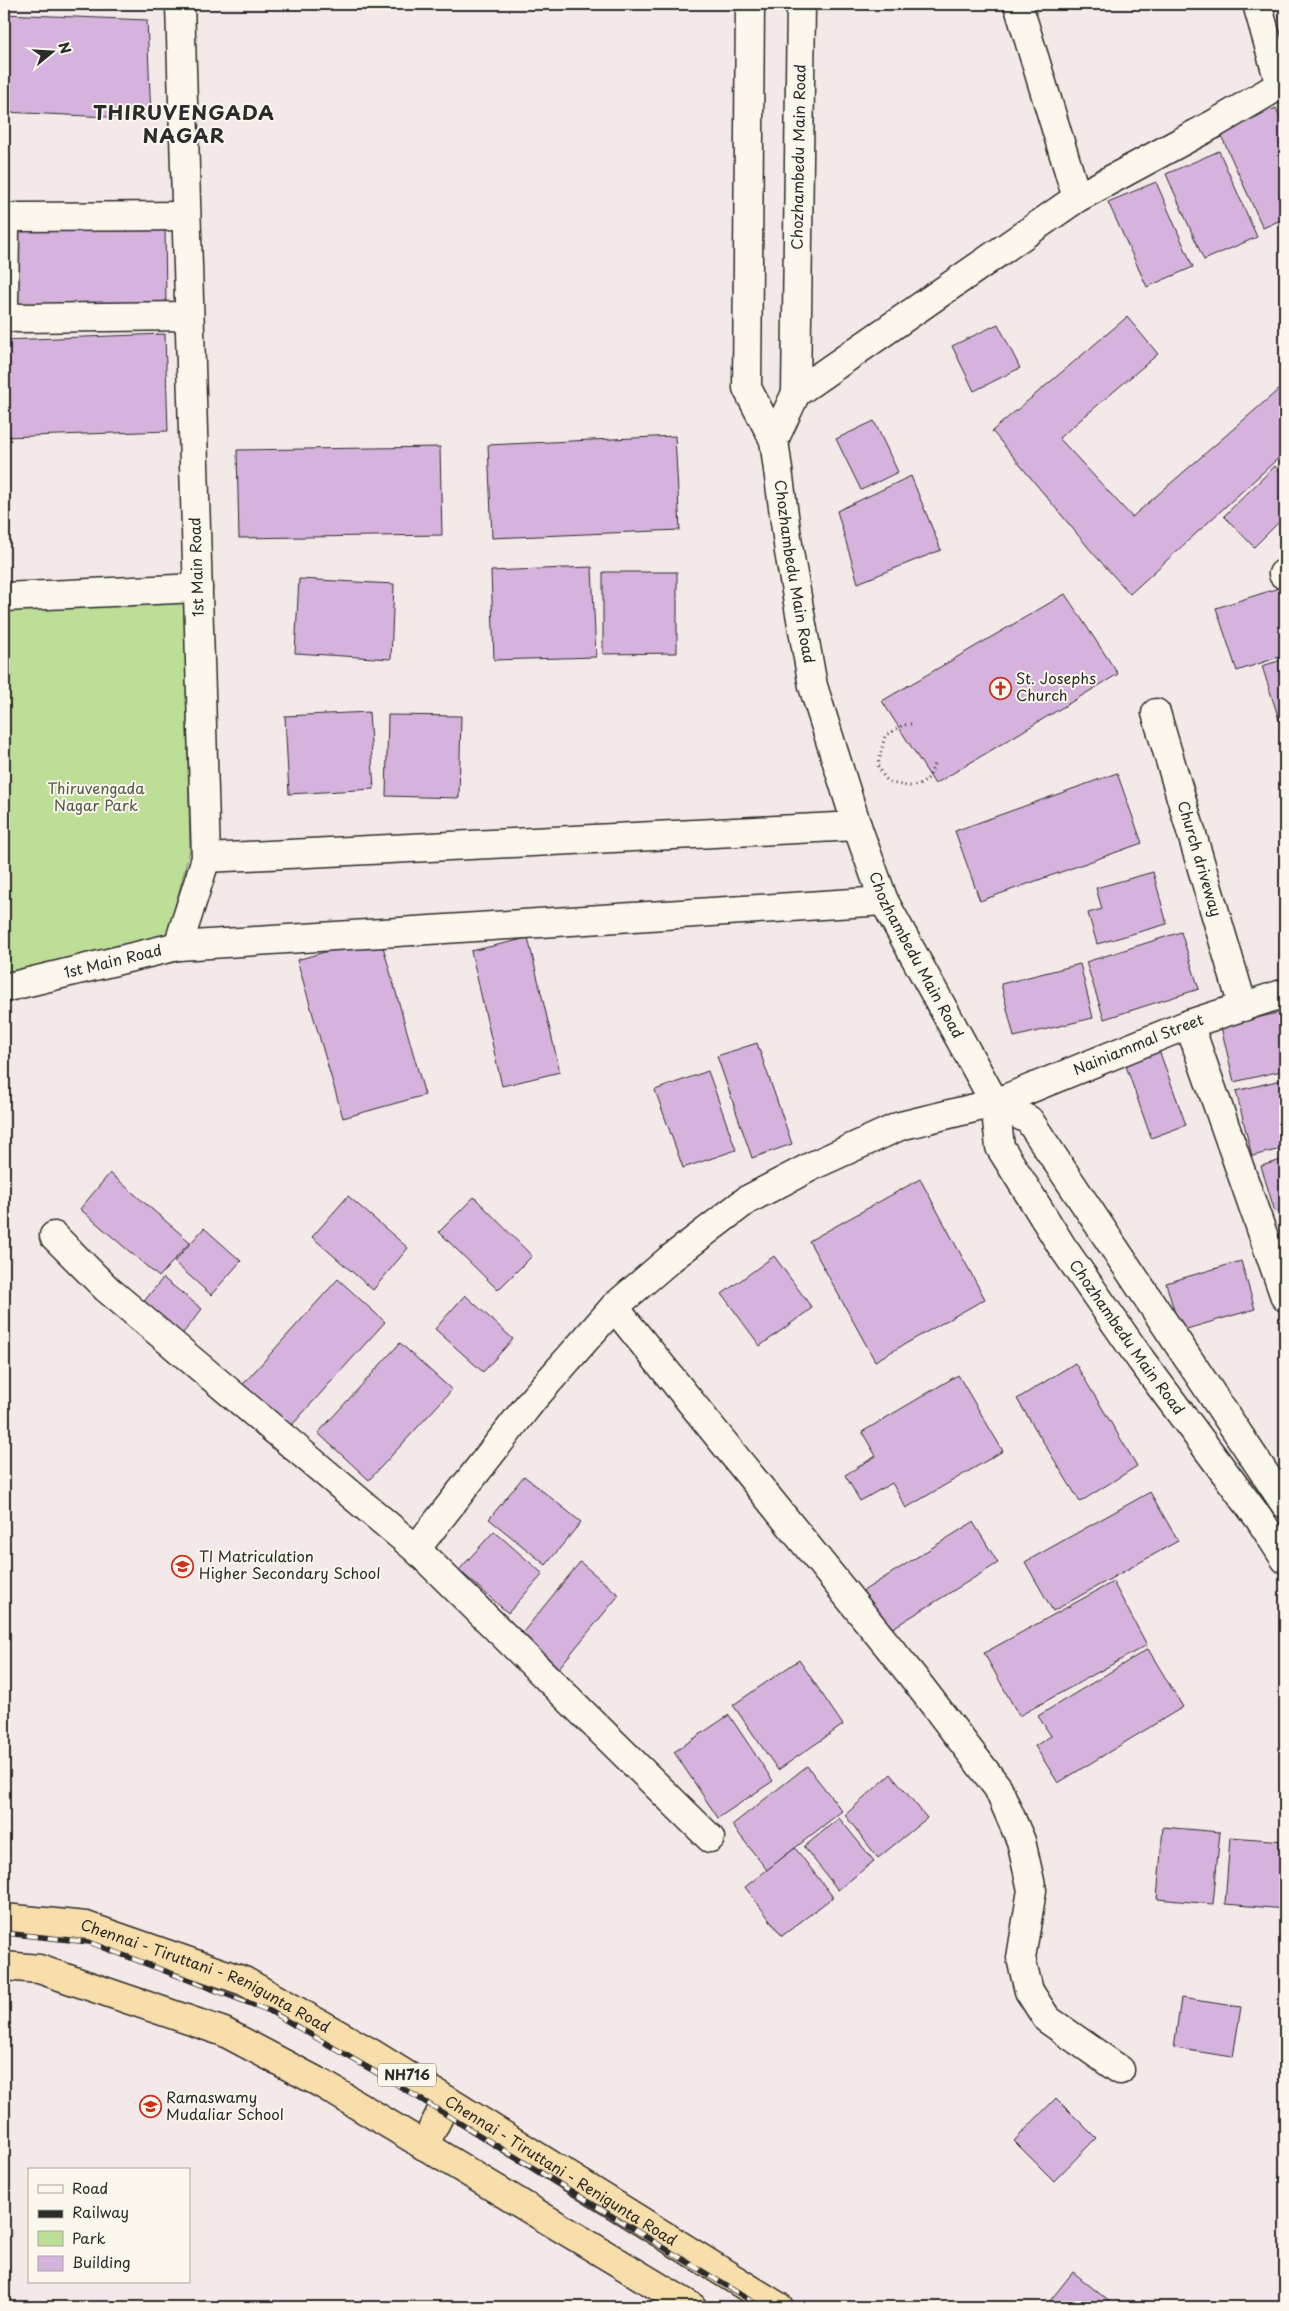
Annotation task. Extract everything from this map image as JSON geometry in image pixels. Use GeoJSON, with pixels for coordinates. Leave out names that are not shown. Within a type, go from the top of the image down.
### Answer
{"type":"FeatureCollection","features":[{"type":"Feature","properties":{"kind":"highway","name":"Chennai - Tiruttani - Renigunta Road"},"geometry":{"type":"LineString","coordinates":[[4,1918],[86,1926],[244,1982],[371,2052],[779,2307]]}},
{"type":"Feature","properties":{"kind":"highway"},"geometry":{"type":"LineString","coordinates":[[4,1966],[39,1969],[224,2032],[324,2085],[692,2307]]}},
{"type":"Feature","properties":{"kind":"highway"},"geometry":{"type":"LineString","coordinates":[[424,2146],[447,2100]]}},
{"type":"Feature","properties":{"kind":"street","name":"1st Main Road"},"geometry":{"type":"LineString","coordinates":[[4,988],[178,946],[206,858],[180,4]]}},
{"type":"Feature","properties":{"kind":"street"},"geometry":{"type":"LineString","coordinates":[[750,4],[747,388],[774,440]]}},
{"type":"Feature","properties":{"kind":"street","name":"Chozhambedu Main Road"},"geometry":{"type":"LineString","coordinates":[[801,4],[796,393],[774,440],[790,552],[813,686],[857,826],[884,901],[995,1103],[1000,1147],[1062,1245],[1140,1360],[1260,1520],[1285,1559]]}},
{"type":"Feature","properties":{"kind":"street"},"geometry":{"type":"LineString","coordinates":[[1018,4],[1077,198]]}},
{"type":"Feature","properties":{"kind":"street"},"geometry":{"type":"LineString","coordinates":[[796,393],[1077,198],[1214,124],[1282,84],[1257,4]]}},
{"type":"Feature","properties":{"kind":"street"},"geometry":{"type":"LineString","coordinates":[[186,216],[17,217],[11,219],[7,223],[5,230],[4,307],[11,316],[19,318],[189,316]]}},
{"type":"Feature","properties":{"kind":"street"},"geometry":{"type":"LineString","coordinates":[[4,597],[198,588]]}},
{"type":"Feature","properties":{"kind":"street","name":"Church driveway"},"geometry":{"type":"LineString","coordinates":[[1156,713],[1243,1007]]}},
{"type":"Feature","properties":{"kind":"street"},"geometry":{"type":"LineString","coordinates":[[206,858],[857,826]]}},
{"type":"Feature","properties":{"kind":"street"},"geometry":{"type":"LineString","coordinates":[[178,946],[884,901]]}},
{"type":"Feature","properties":{"kind":"street","name":"Nainiammal Street"},"geometry":{"type":"LineString","coordinates":[[416,1549],[534,1398],[614,1307],[670,1259],[747,1200],[814,1164],[900,1126],[995,1103],[1188,1024],[1285,993]]}},
{"type":"Feature","properties":{"kind":"street"},"geometry":{"type":"LineString","coordinates":[[1188,1024],[1285,1297]]}},
{"type":"Feature","properties":{"kind":"street"},"geometry":{"type":"LineString","coordinates":[[995,1103],[1029,1120],[1285,1504]]}},
{"type":"Feature","properties":{"kind":"street"},"geometry":{"type":"LineString","coordinates":[[54,1236],[107,1289],[416,1549],[710,1838]]}},
{"type":"Feature","properties":{"kind":"street"},"geometry":{"type":"LineString","coordinates":[[614,1307],[913,1677],[998,1788],[1021,1841],[1032,1890],[1021,1958],[1029,1991],[1047,2019],[1120,2070]]}},
{"type":"Feature","properties":{"kind":"path"},"geometry":{"type":"LineString","coordinates":[[911,724],[903,725],[885,736],[878,765],[885,778],[899,784],[920,786],[927,782],[932,773],[934,762]]}},
{"type":"Feature","properties":{"kind":"green space","name":"Thiruvengada Nagar Park"},"geometry":{"type":"Polygon","coordinates":[[[184,598],[190,850],[167,937],[4,975],[4,607],[184,598]]]}},
{"type":"Feature","properties":{"kind":"building"},"geometry":{"type":"Polygon","coordinates":[[[4,14],[147,20],[151,119],[4,112],[4,14]]]}},
{"type":"Feature","properties":{"kind":"building"},"geometry":{"type":"Polygon","coordinates":[[[1276,108],[1285,128],[1285,218],[1263,228],[1220,133],[1276,108]]]}},
{"type":"Feature","properties":{"kind":"building"},"geometry":{"type":"Polygon","coordinates":[[[1219,151],[1257,237],[1204,260],[1166,174],[1219,151]]]}},
{"type":"Feature","properties":{"kind":"building"},"geometry":{"type":"Polygon","coordinates":[[[1156,182],[1193,267],[1147,287],[1108,202],[1156,182]]]}},
{"type":"Feature","properties":{"kind":"building"},"geometry":{"type":"Polygon","coordinates":[[[165,220],[166,310],[17,312],[15,222],[165,220]]]}},
{"type":"Feature","properties":{"kind":"building"},"geometry":{"type":"Polygon","coordinates":[[[1127,317],[1158,354],[1059,438],[1132,517],[1285,384],[1285,452],[1130,594],[1092,552],[992,431],[1127,317]]]}},
{"type":"Feature","properties":{"kind":"building"},"geometry":{"type":"Polygon","coordinates":[[[998,324],[1020,368],[974,391],[952,346],[998,324]]]}},
{"type":"Feature","properties":{"kind":"building"},"geometry":{"type":"Polygon","coordinates":[[[165,334],[168,431],[4,437],[4,340],[165,334]]]}},
{"type":"Feature","properties":{"kind":"building"},"geometry":{"type":"Polygon","coordinates":[[[874,421],[898,472],[861,490],[836,439],[874,421]]]}},
{"type":"Feature","properties":{"kind":"building"},"geometry":{"type":"Polygon","coordinates":[[[675,436],[680,530],[492,538],[488,445],[675,436]]]}},
{"type":"Feature","properties":{"kind":"building"},"geometry":{"type":"Polygon","coordinates":[[[440,447],[442,535],[239,538],[237,450],[440,447]]]}},
{"type":"Feature","properties":{"kind":"building"},"geometry":{"type":"Polygon","coordinates":[[[1275,466],[1285,477],[1285,516],[1254,547],[1224,516],[1275,466]]]}},
{"type":"Feature","properties":{"kind":"building"},"geometry":{"type":"Polygon","coordinates":[[[911,476],[941,550],[858,583],[837,511],[911,476]]]}},
{"type":"Feature","properties":{"kind":"building"},"geometry":{"type":"Polygon","coordinates":[[[592,567],[596,657],[494,660],[491,571],[592,567]]]}},
{"type":"Feature","properties":{"kind":"building"},"geometry":{"type":"Polygon","coordinates":[[[603,572],[677,572],[677,653],[603,654],[603,572]]]}},
{"type":"Feature","properties":{"kind":"building"},"geometry":{"type":"Polygon","coordinates":[[[299,579],[394,584],[391,659],[295,653],[299,579]]]}},
{"type":"Feature","properties":{"kind":"building"},"geometry":{"type":"Polygon","coordinates":[[[1285,586],[1285,655],[1237,671],[1216,608],[1285,586]]]}},
{"type":"Feature","properties":{"kind":"building","name":"St. Josephs Church"},"geometry":{"type":"Polygon","coordinates":[[[1065,594],[1118,674],[935,784],[882,701],[1065,594]]]}},
{"type":"Feature","properties":{"kind":"building"},"geometry":{"type":"Polygon","coordinates":[[[1285,659],[1285,738],[1262,666],[1285,659]]]}},
{"type":"Feature","properties":{"kind":"building"},"geometry":{"type":"Polygon","coordinates":[[[369,712],[374,789],[289,794],[285,716],[369,712]]]}},
{"type":"Feature","properties":{"kind":"building"},"geometry":{"type":"Polygon","coordinates":[[[388,715],[461,716],[459,798],[386,796],[388,715]]]}},
{"type":"Feature","properties":{"kind":"building"},"geometry":{"type":"Polygon","coordinates":[[[1117,773],[1142,843],[980,901],[955,831],[1117,773]]]}},
{"type":"Feature","properties":{"kind":"building"},"geometry":{"type":"Polygon","coordinates":[[[1153,872],[1167,924],[1097,944],[1088,913],[1102,909],[1096,888],[1153,872]]]}},
{"type":"Feature","properties":{"kind":"building"},"geometry":{"type":"Polygon","coordinates":[[[1181,932],[1199,989],[1104,1019],[1086,962],[1181,932]]]}},
{"type":"Feature","properties":{"kind":"building"},"geometry":{"type":"Polygon","coordinates":[[[380,936],[425,1095],[343,1118],[297,960],[380,936]]]}},
{"type":"Feature","properties":{"kind":"building"},"geometry":{"type":"Polygon","coordinates":[[[528,938],[560,1072],[502,1086],[471,951],[528,938]]]}},
{"type":"Feature","properties":{"kind":"building"},"geometry":{"type":"Polygon","coordinates":[[[1080,964],[1093,1018],[1014,1037],[1001,984],[1080,964]]]}},
{"type":"Feature","properties":{"kind":"building"},"geometry":{"type":"Polygon","coordinates":[[[1285,1011],[1285,1070],[1234,1082],[1221,1027],[1285,1011]]]}},
{"type":"Feature","properties":{"kind":"building"},"geometry":{"type":"Polygon","coordinates":[[[757,1043],[792,1144],[752,1158],[717,1056],[757,1043]]]}},
{"type":"Feature","properties":{"kind":"building"},"geometry":{"type":"Polygon","coordinates":[[[1159,1050],[1186,1125],[1151,1138],[1125,1063],[1159,1050]]]}},
{"type":"Feature","properties":{"kind":"building"},"geometry":{"type":"Polygon","coordinates":[[[708,1071],[736,1150],[683,1168],[655,1090],[708,1071]]]}},
{"type":"Feature","properties":{"kind":"building"},"geometry":{"type":"Polygon","coordinates":[[[1285,1079],[1285,1148],[1252,1156],[1236,1091],[1285,1079]]]}},
{"type":"Feature","properties":{"kind":"building"},"geometry":{"type":"Polygon","coordinates":[[[1285,1159],[1285,1209],[1275,1212],[1261,1166],[1285,1159]]]}},
{"type":"Feature","properties":{"kind":"building"},"geometry":{"type":"Polygon","coordinates":[[[110,1173],[190,1242],[159,1277],[80,1209],[110,1173]]]}},
{"type":"Feature","properties":{"kind":"building"},"geometry":{"type":"Polygon","coordinates":[[[920,1179],[985,1299],[875,1361],[809,1241],[920,1179]]]}},
{"type":"Feature","properties":{"kind":"building"},"geometry":{"type":"Polygon","coordinates":[[[348,1196],[408,1248],[373,1290],[312,1237],[348,1196]]]}},
{"type":"Feature","properties":{"kind":"building"},"geometry":{"type":"Polygon","coordinates":[[[474,1197],[532,1256],[498,1290],[439,1232],[474,1197]]]}},
{"type":"Feature","properties":{"kind":"building"},"geometry":{"type":"Polygon","coordinates":[[[204,1228],[241,1261],[211,1295],[174,1262],[204,1228]]]}},
{"type":"Feature","properties":{"kind":"building"},"geometry":{"type":"Polygon","coordinates":[[[774,1256],[812,1308],[760,1346],[722,1294],[774,1256]]]}},
{"type":"Feature","properties":{"kind":"building"},"geometry":{"type":"Polygon","coordinates":[[[1241,1261],[1255,1309],[1180,1331],[1166,1283],[1241,1261]]]}},
{"type":"Feature","properties":{"kind":"building"},"geometry":{"type":"Polygon","coordinates":[[[163,1278],[202,1309],[176,1342],[137,1310],[163,1278]]]}},
{"type":"Feature","properties":{"kind":"building"},"geometry":{"type":"Polygon","coordinates":[[[338,1279],[385,1322],[283,1435],[236,1392],[338,1279]]]}},
{"type":"Feature","properties":{"kind":"building"},"geometry":{"type":"Polygon","coordinates":[[[465,1295],[513,1339],[483,1372],[435,1329],[465,1295]]]}},
{"type":"Feature","properties":{"kind":"building"},"geometry":{"type":"Polygon","coordinates":[[[400,1343],[452,1390],[369,1480],[318,1433],[400,1343]]]}},
{"type":"Feature","properties":{"kind":"building"},"geometry":{"type":"Polygon","coordinates":[[[1075,1363],[1137,1466],[1080,1502],[1017,1399],[1075,1363]]]}},
{"type":"Feature","properties":{"kind":"building"},"geometry":{"type":"Polygon","coordinates":[[[958,1375],[1003,1451],[906,1508],[892,1483],[860,1501],[845,1475],[876,1456],[862,1432],[958,1375]]]}},
{"type":"Feature","properties":{"kind":"building"},"geometry":{"type":"Polygon","coordinates":[[[524,1476],[581,1522],[546,1565],[489,1519],[524,1476]]]}},
{"type":"Feature","properties":{"kind":"building"},"geometry":{"type":"Polygon","coordinates":[[[1150,1492],[1178,1541],[1053,1611],[1025,1562],[1150,1492]]]}},
{"type":"Feature","properties":{"kind":"building"},"geometry":{"type":"Polygon","coordinates":[[[973,1522],[998,1563],[888,1631],[863,1591],[973,1522]]]}},
{"type":"Feature","properties":{"kind":"building"},"geometry":{"type":"Polygon","coordinates":[[[494,1531],[543,1574],[508,1613],[459,1570],[494,1531]]]}},
{"type":"Feature","properties":{"kind":"building"},"geometry":{"type":"Polygon","coordinates":[[[580,1562],[619,1595],[553,1675],[515,1642],[580,1562]]]}},
{"type":"Feature","properties":{"kind":"building"},"geometry":{"type":"Polygon","coordinates":[[[1113,1582],[1147,1645],[1019,1716],[984,1653],[1113,1582]]]}},
{"type":"Feature","properties":{"kind":"building"},"geometry":{"type":"Polygon","coordinates":[[[1148,1649],[1183,1707],[1058,1783],[1035,1746],[1051,1736],[1038,1716],[1148,1649]]]}},
{"type":"Feature","properties":{"kind":"building"},"geometry":{"type":"Polygon","coordinates":[[[799,1660],[843,1725],[778,1770],[733,1705],[799,1660]]]}},
{"type":"Feature","properties":{"kind":"building"},"geometry":{"type":"Polygon","coordinates":[[[729,1715],[773,1781],[718,1818],[674,1752],[729,1715]]]}},
{"type":"Feature","properties":{"kind":"building"},"geometry":{"type":"Polygon","coordinates":[[[807,1766],[842,1811],[767,1870],[732,1825],[807,1766]]]}},
{"type":"Feature","properties":{"kind":"building"},"geometry":{"type":"Polygon","coordinates":[[[891,1774],[927,1818],[878,1858],[845,1815],[891,1774]]]}},
{"type":"Feature","properties":{"kind":"building"},"geometry":{"type":"Polygon","coordinates":[[[839,1818],[874,1861],[838,1890],[804,1847],[839,1818]]]}},
{"type":"Feature","properties":{"kind":"building"},"geometry":{"type":"Polygon","coordinates":[[[1163,1827],[1220,1832],[1213,1904],[1157,1899],[1163,1827]]]}},
{"type":"Feature","properties":{"kind":"building"},"geometry":{"type":"Polygon","coordinates":[[[1230,1837],[1285,1841],[1285,1909],[1225,1904],[1230,1837]]]}},
{"type":"Feature","properties":{"kind":"building"},"geometry":{"type":"Polygon","coordinates":[[[795,1848],[833,1897],[782,1936],[745,1887],[795,1848]]]}},
{"type":"Feature","properties":{"kind":"building"},"geometry":{"type":"Polygon","coordinates":[[[1181,1998],[1241,2007],[1233,2057],[1174,2048],[1181,1998]]]}},
{"type":"Feature","properties":{"kind":"building"},"geometry":{"type":"Polygon","coordinates":[[[1056,2098],[1096,2138],[1054,2181],[1014,2141],[1056,2098]]]}},
{"type":"Feature","properties":{"kind":"building"},"geometry":{"type":"Polygon","coordinates":[[[1073,2272],[1116,2307],[1045,2307],[1073,2272]]]}},
{"type":"Feature","properties":{"kind":"railway"},"geometry":{"type":"LineString","coordinates":[[4,1933],[89,1942],[270,2011],[391,2081],[761,2307]]}},
{"type":"Feature","properties":{"kind":"place","name":"St. Josephs Church"},"geometry":{"type":"Point","coordinates":[1000,688]}},
{"type":"Feature","properties":{"kind":"place","name":"TI Matriculation Higher Secondary School"},"geometry":{"type":"Point","coordinates":[183,1566]}},
{"type":"Feature","properties":{"kind":"place","name":"Ramaswamy Mudaliar School"},"geometry":{"type":"Point","coordinates":[150,2107]}},
{"type":"Feature","properties":{"kind":"district","name":"THIRUVENGADA NAGAR"},"geometry":{"type":"Point","coordinates":[184,124]}}]}
